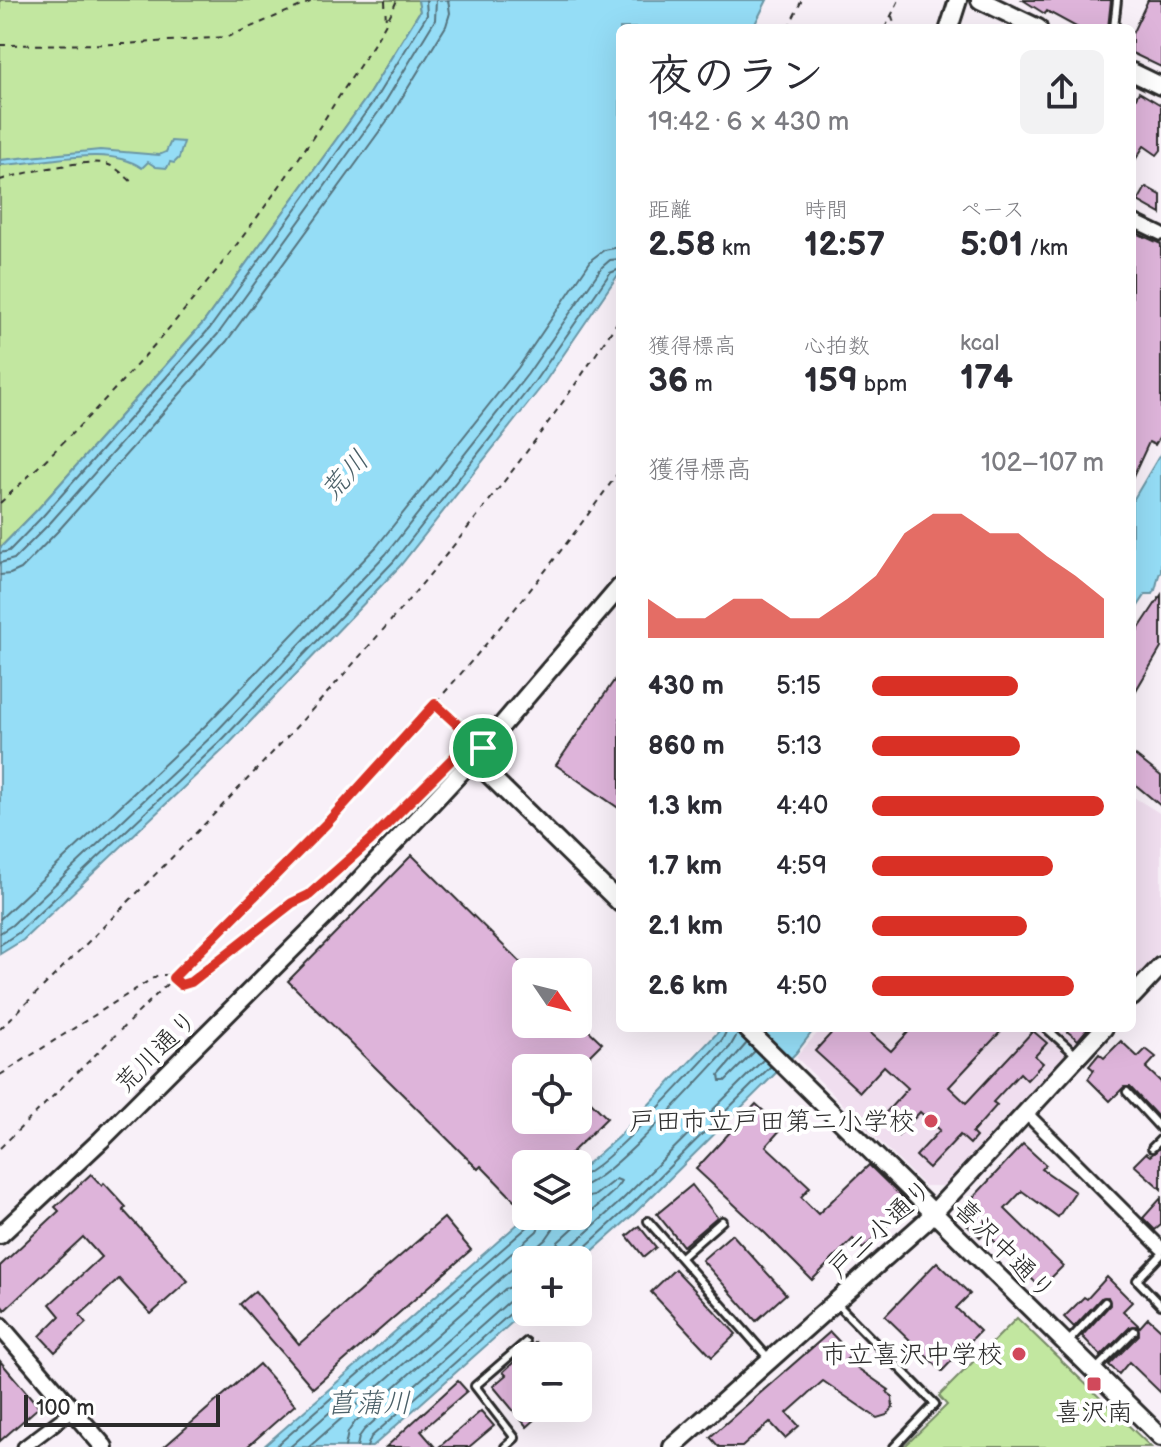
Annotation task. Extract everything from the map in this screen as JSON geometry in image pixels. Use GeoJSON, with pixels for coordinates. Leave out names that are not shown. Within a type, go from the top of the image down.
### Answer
{"type":"FeatureCollection","features":[{"type":"Feature","properties":{"kind":"street"},"geometry":{"type":"LineString","coordinates":[[950,24],[958,0]]}},
{"type":"Feature","properties":{"kind":"street"},"geometry":{"type":"LineString","coordinates":[[980,0],[1024,24]]}},
{"type":"Feature","properties":{"kind":"street"},"geometry":{"type":"LineString","coordinates":[[1136,74],[1161,86]]}},
{"type":"Feature","properties":{"kind":"street"},"geometry":{"type":"LineString","coordinates":[[1136,222],[1161,234]]}},
{"type":"Feature","properties":{"kind":"street","name":"荒川通り"},"geometry":{"type":"LineString","coordinates":[[0,1235],[82,1158],[338,903],[478,754],[616,592]]}},
{"type":"Feature","properties":{"kind":"street"},"geometry":{"type":"LineString","coordinates":[[478,754],[616,899]]}},
{"type":"Feature","properties":{"kind":"street"},"geometry":{"type":"LineString","coordinates":[[1136,993],[1161,966]]}},
{"type":"Feature","properties":{"kind":"street","name":"喜沢中通り"},"geometry":{"type":"LineString","coordinates":[[750,1032],[1161,1437]]}},
{"type":"Feature","properties":{"kind":"street","name":"戸二小通り"},"geometry":{"type":"LineString","coordinates":[[672,1447],[934,1213],[1100,1032]]}},
{"type":"Feature","properties":{"kind":"street"},"geometry":{"type":"LineString","coordinates":[[1026,1113],[1159,1241]]}},
{"type":"Feature","properties":{"kind":"street"},"geometry":{"type":"LineString","coordinates":[[0,1326],[104,1447]]}},
{"type":"Feature","properties":{"kind":"street"},"geometry":{"type":"LineString","coordinates":[[24,1447],[73,1410]]}},
{"type":"Feature","properties":{"kind":"lane"},"geometry":{"type":"LineString","coordinates":[[1114,24],[1117,0]]}},
{"type":"Feature","properties":{"kind":"lane"},"geometry":{"type":"LineString","coordinates":[[1050,1032],[1077,1057]]}},
{"type":"Feature","properties":{"kind":"lane"},"geometry":{"type":"LineString","coordinates":[[1127,1092],[1161,1129]]}},
{"type":"Feature","properties":{"kind":"lane"},"geometry":{"type":"LineString","coordinates":[[1152,1148],[1161,1139]]}},
{"type":"Feature","properties":{"kind":"lane"},"geometry":{"type":"LineString","coordinates":[[648,1221],[770,1360]]}},
{"type":"Feature","properties":{"kind":"lane"},"geometry":{"type":"LineString","coordinates":[[681,1257],[722,1221]]}},
{"type":"Feature","properties":{"kind":"lane"},"geometry":{"type":"LineString","coordinates":[[1161,1255],[1137,1280],[1161,1305]]}},
{"type":"Feature","properties":{"kind":"lane"},"geometry":{"type":"LineString","coordinates":[[835,1302],[935,1404],[894,1447]]}},
{"type":"Feature","properties":{"kind":"lane"},"geometry":{"type":"LineString","coordinates":[[1066,1343],[1105,1302]]}},
{"type":"Feature","properties":{"kind":"lane"},"geometry":{"type":"LineString","coordinates":[[1094,1371],[1134,1331]]}},
{"type":"Feature","properties":{"kind":"lane"},"geometry":{"type":"LineString","coordinates":[[505,1447],[515,1438],[475,1386],[512,1354]]}},
{"type":"Feature","properties":{"kind":"path"},"geometry":{"type":"LineString","coordinates":[[0,45],[125,44],[227,37],[315,0]]}},
{"type":"Feature","properties":{"kind":"path"},"geometry":{"type":"LineString","coordinates":[[385,0],[385,23]]}},
{"type":"Feature","properties":{"kind":"path"},"geometry":{"type":"LineString","coordinates":[[0,503],[59,448],[156,347],[234,249],[303,153],[397,0]]}},
{"type":"Feature","properties":{"kind":"path"},"geometry":{"type":"LineString","coordinates":[[790,24],[802,0]]}},
{"type":"Feature","properties":{"kind":"path"},"geometry":{"type":"LineString","coordinates":[[887,24],[899,0]]}},
{"type":"Feature","properties":{"kind":"path"},"geometry":{"type":"LineString","coordinates":[[892,15],[896,24]]}},
{"type":"Feature","properties":{"kind":"path"},"geometry":{"type":"LineString","coordinates":[[0,180],[54,168],[102,163],[116,169],[134,184]]}},
{"type":"Feature","properties":{"kind":"path"},"geometry":{"type":"LineString","coordinates":[[0,1029],[276,750],[369,650],[518,465],[616,324]]}},
{"type":"Feature","properties":{"kind":"path"},"geometry":{"type":"LineString","coordinates":[[0,1148],[327,823],[525,599],[616,475]]}},
{"type":"Feature","properties":{"kind":"path"},"geometry":{"type":"LineString","coordinates":[[435,704],[478,754]]}},
{"type":"Feature","properties":{"kind":"path"},"geometry":{"type":"LineString","coordinates":[[0,1075],[158,975],[173,978],[181,985],[191,982],[292,903],[309,895],[370,841],[447,764]]}},
{"type":"Feature","properties":{"kind":"shaded area"},"geometry":{"type":"Polygon","coordinates":[[[1136,798],[1161,814],[1161,950],[1136,977],[1136,798]]]}},
{"type":"Feature","properties":{"kind":"shaded area","name":"戸田市立戸田第二小学校"},"geometry":{"type":"Polygon","coordinates":[[[818,1032],[1085,1032],[943,1186],[924,1186],[796,1057],[818,1032]]]}},
{"type":"Feature","properties":{"kind":"green space"},"geometry":{"type":"Polygon","coordinates":[[[0,0],[418,0],[420,11],[367,97],[203,323],[0,548],[0,0]]]}},
{"type":"Feature","properties":{"kind":"green space","name":"市立喜沢中学校"},"geometry":{"type":"Polygon","coordinates":[[[1017,1318],[1151,1447],[904,1447],[947,1405],[939,1396],[1017,1318]]]}},
{"type":"Feature","properties":{"kind":"water","name":"荒川"},"geometry":{"type":"Polygon","coordinates":[[[418,0],[767,0],[755,24],[616,24],[616,278],[542,386],[400,566],[226,747],[23,940],[0,954],[0,548],[203,323],[367,97],[420,11],[418,0]]]}},
{"type":"Feature","properties":{"kind":"water"},"geometry":{"type":"Polygon","coordinates":[[[171,141],[184,142],[179,158],[174,163],[170,162],[167,168],[148,162],[142,168],[127,161],[92,156],[0,165],[0,160],[100,150],[159,155],[166,152],[171,141]]]}},
{"type":"Feature","properties":{"kind":"water"},"geometry":{"type":"Polygon","coordinates":[[[1161,453],[1161,571],[1153,594],[1146,594],[1136,609],[1136,495],[1161,453]]]}},
{"type":"Feature","properties":{"kind":"water","name":"菖蒲川"},"geometry":{"type":"Polygon","coordinates":[[[718,1032],[812,1032],[796,1053],[635,1213],[592,1251],[592,1246],[512,1246],[512,1322],[372,1447],[263,1447],[512,1229],[592,1230],[592,1160],[618,1137],[718,1032]]]}},
{"type":"Feature","properties":{"kind":"building"},"geometry":{"type":"Polygon","coordinates":[[[1023,0],[1111,0],[1108,24],[1071,24],[1047,11],[1045,14],[1023,0]]]}},
{"type":"Feature","properties":{"kind":"building"},"geometry":{"type":"Polygon","coordinates":[[[1148,0],[1161,0],[1161,67],[1136,55],[1136,26],[1148,0]]]}},
{"type":"Feature","properties":{"kind":"building"},"geometry":{"type":"Polygon","coordinates":[[[1139,92],[1161,105],[1161,150],[1157,155],[1144,146],[1136,159],[1136,98],[1139,92]]]}},
{"type":"Feature","properties":{"kind":"building"},"geometry":{"type":"Polygon","coordinates":[[[1146,187],[1161,195],[1161,214],[1138,201],[1146,187]]]}},
{"type":"Feature","properties":{"kind":"building"},"geometry":{"type":"Polygon","coordinates":[[[1136,233],[1161,244],[1161,435],[1155,445],[1149,442],[1136,470],[1136,233]]]}},
{"type":"Feature","properties":{"kind":"building"},"geometry":{"type":"Polygon","coordinates":[[[1161,595],[1161,648],[1136,690],[1136,633],[1161,595]]]}},
{"type":"Feature","properties":{"kind":"building"},"geometry":{"type":"Polygon","coordinates":[[[616,678],[616,806],[556,765],[616,678]]]}},
{"type":"Feature","properties":{"kind":"building"},"geometry":{"type":"Polygon","coordinates":[[[1136,756],[1161,776],[1161,806],[1136,785],[1136,756]]]}},
{"type":"Feature","properties":{"kind":"building"},"geometry":{"type":"Polygon","coordinates":[[[412,855],[516,958],[512,958],[512,1038],[592,1038],[592,1034],[602,1043],[591,1054],[512,1054],[512,1134],[591,1134],[574,1150],[512,1150],[512,1198],[481,1166],[478,1169],[288,981],[412,855]]]}},
{"type":"Feature","properties":{"kind":"building"},"geometry":{"type":"Polygon","coordinates":[[[832,1032],[870,1032],[891,1051],[908,1032],[1000,1032],[949,1087],[966,1103],[1032,1032],[1047,1043],[1035,1056],[1043,1063],[1027,1080],[1020,1073],[993,1102],[997,1105],[972,1133],[976,1137],[970,1144],[960,1135],[929,1168],[916,1156],[940,1130],[920,1112],[898,1136],[880,1119],[908,1088],[884,1066],[860,1092],[815,1051],[832,1032]]]}},
{"type":"Feature","properties":{"kind":"building"},"geometry":{"type":"Polygon","coordinates":[[[1068,1032],[1085,1032],[1078,1040],[1068,1032]]]}},
{"type":"Feature","properties":{"kind":"building"},"geometry":{"type":"Polygon","coordinates":[[[1121,1041],[1138,1057],[1146,1049],[1156,1057],[1146,1068],[1161,1082],[1161,1120],[1130,1087],[1124,1087],[1110,1101],[1088,1079],[1094,1070],[1089,1066],[1099,1054],[1104,1058],[1121,1041]]]}},
{"type":"Feature","properties":{"kind":"building"},"geometry":{"type":"Polygon","coordinates":[[[592,1103],[607,1118],[592,1133],[592,1103]]]}},
{"type":"Feature","properties":{"kind":"building"},"geometry":{"type":"Polygon","coordinates":[[[756,1104],[782,1128],[766,1146],[810,1187],[801,1197],[818,1214],[869,1165],[909,1204],[863,1249],[853,1239],[812,1280],[696,1169],[756,1104]]]}},
{"type":"Feature","properties":{"kind":"building"},"geometry":{"type":"Polygon","coordinates":[[[1023,1144],[1046,1165],[1042,1169],[1075,1192],[1058,1217],[1022,1191],[1005,1209],[1063,1266],[1041,1288],[985,1232],[980,1237],[957,1215],[1023,1144]]]}},
{"type":"Feature","properties":{"kind":"building"},"geometry":{"type":"Polygon","coordinates":[[[1161,1147],[1161,1189],[1134,1165],[1146,1153],[1150,1156],[1161,1147]]]}},
{"type":"Feature","properties":{"kind":"building"},"geometry":{"type":"Polygon","coordinates":[[[91,1174],[126,1207],[123,1210],[188,1281],[151,1314],[119,1279],[80,1315],[86,1323],[55,1352],[40,1336],[60,1316],[50,1304],[101,1257],[83,1237],[5,1310],[0,1304],[0,1266],[59,1211],[55,1207],[91,1174]]]}},
{"type":"Feature","properties":{"kind":"building"},"geometry":{"type":"Polygon","coordinates":[[[692,1185],[717,1217],[683,1246],[657,1214],[692,1185]]]}},
{"type":"Feature","properties":{"kind":"building"},"geometry":{"type":"Polygon","coordinates":[[[1161,1198],[1161,1225],[1155,1230],[1143,1218],[1161,1198]]]}},
{"type":"Feature","properties":{"kind":"building"},"geometry":{"type":"Polygon","coordinates":[[[444,1218],[471,1250],[313,1388],[240,1304],[255,1291],[299,1344],[444,1218]]]}},
{"type":"Feature","properties":{"kind":"building"},"geometry":{"type":"Polygon","coordinates":[[[639,1226],[656,1247],[644,1257],[627,1236],[639,1226]]]}},
{"type":"Feature","properties":{"kind":"building"},"geometry":{"type":"Polygon","coordinates":[[[732,1234],[786,1294],[756,1321],[702,1260],[732,1234]]]}},
{"type":"Feature","properties":{"kind":"building"},"geometry":{"type":"Polygon","coordinates":[[[937,1262],[970,1294],[956,1308],[980,1331],[942,1371],[885,1316],[937,1262]]]}},
{"type":"Feature","properties":{"kind":"building"},"geometry":{"type":"Polygon","coordinates":[[[675,1269],[736,1334],[712,1357],[651,1292],[675,1269]]]}},
{"type":"Feature","properties":{"kind":"building"},"geometry":{"type":"Polygon","coordinates":[[[1107,1277],[1132,1302],[1123,1311],[1140,1327],[1148,1318],[1161,1330],[1161,1393],[1129,1362],[1119,1374],[1109,1365],[1139,1335],[1138,1326],[1130,1327],[1101,1356],[1082,1336],[1110,1305],[1108,1297],[1101,1298],[1074,1327],[1064,1317],[1084,1297],[1087,1299],[1107,1277]]]}},
{"type":"Feature","properties":{"kind":"building"},"geometry":{"type":"Polygon","coordinates":[[[830,1332],[852,1355],[846,1360],[889,1390],[893,1408],[887,1415],[877,1418],[823,1381],[787,1413],[799,1426],[785,1438],[770,1422],[742,1447],[719,1447],[710,1437],[830,1332]]]}},
{"type":"Feature","properties":{"kind":"building"},"geometry":{"type":"Polygon","coordinates":[[[0,1361],[39,1407],[0,1441],[0,1361]]]}},
{"type":"Feature","properties":{"kind":"building"},"geometry":{"type":"Polygon","coordinates":[[[259,1364],[295,1405],[247,1447],[164,1447],[259,1364]]]}},
{"type":"Feature","properties":{"kind":"building"},"geometry":{"type":"Polygon","coordinates":[[[512,1364],[512,1409],[493,1386],[506,1375],[503,1372],[512,1364]]]}},
{"type":"Feature","properties":{"kind":"building"},"geometry":{"type":"Polygon","coordinates":[[[458,1381],[467,1391],[421,1431],[435,1447],[386,1447],[458,1381]]]}},
{"type":"Feature","properties":{"kind":"building"},"geometry":{"type":"Polygon","coordinates":[[[481,1411],[494,1426],[469,1447],[439,1447],[481,1411]]]}},
{"type":"Feature","properties":{"kind":"place","name":"戸田市立戸田第二小学校"},"geometry":{"type":"Point","coordinates":[931,1121]}},
{"type":"Feature","properties":{"kind":"place","name":"市立喜沢中学校"},"geometry":{"type":"Point","coordinates":[1019,1354]}},
{"type":"Feature","properties":{"kind":"place","name":"喜沢南"},"geometry":{"type":"Point","coordinates":[1094,1384]}},
{"type":"Feature","properties":{"kind":"route"},"geometry":{"type":"LineString","coordinates":[[435,704],[483,748],[473,759],[458,753],[370,841],[309,895],[292,903],[191,982],[181,985],[173,978],[327,823],[435,704]]}}]}
